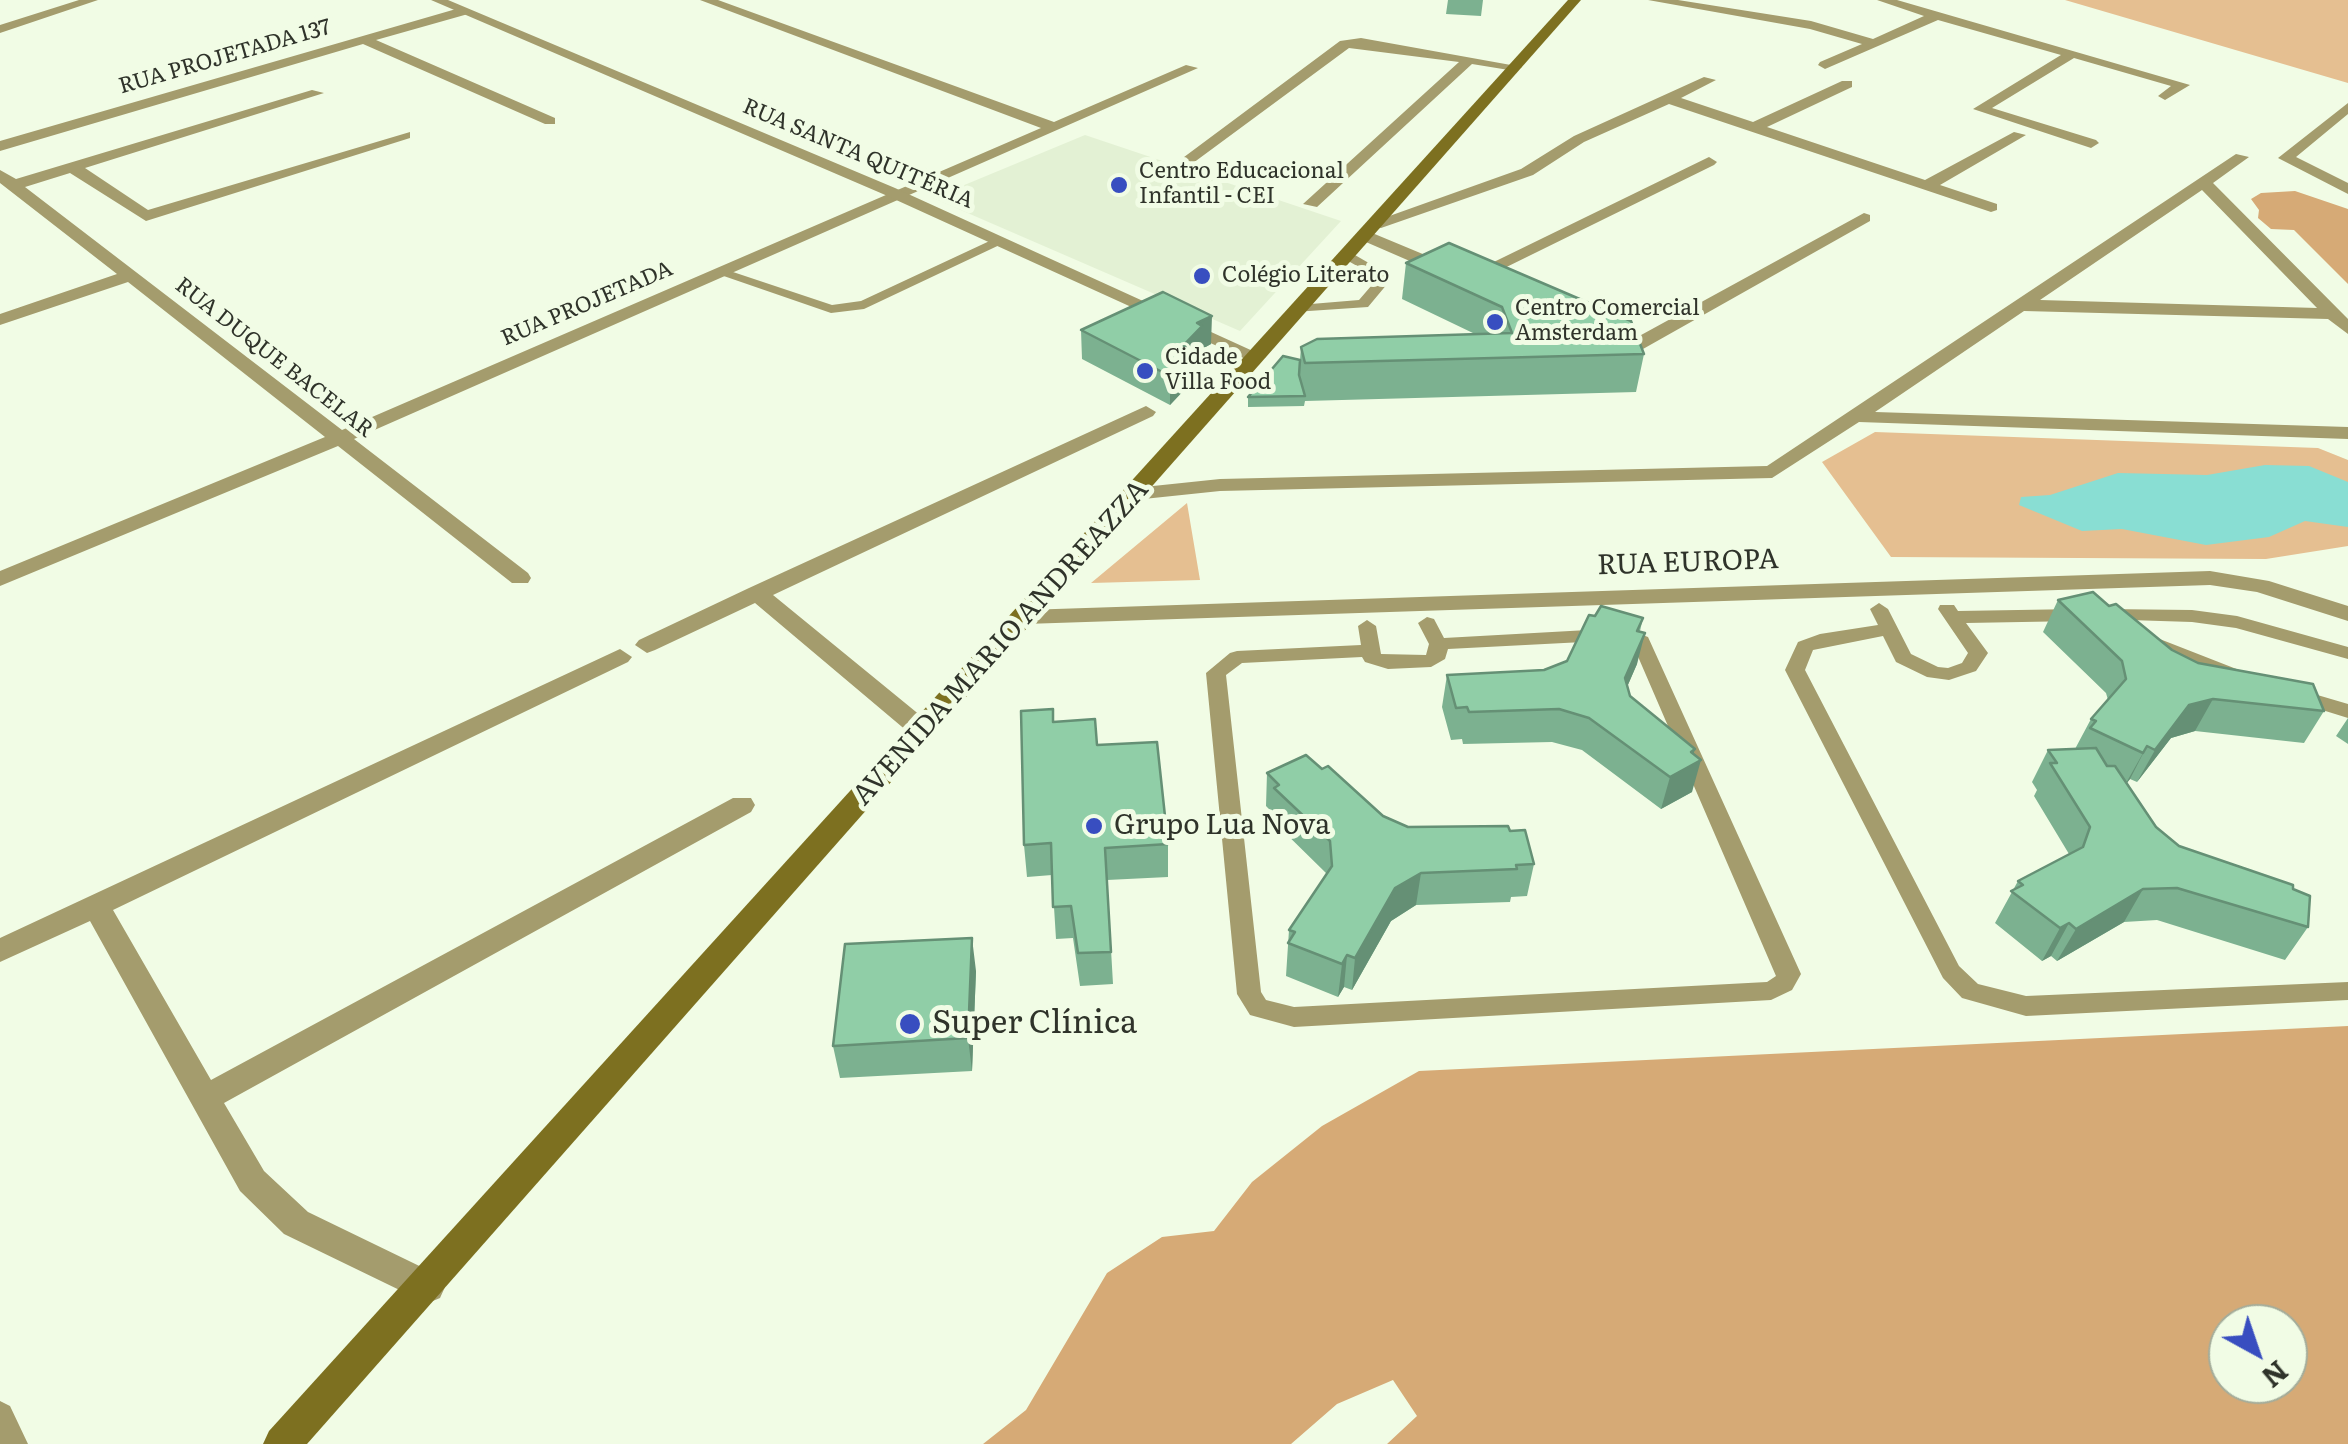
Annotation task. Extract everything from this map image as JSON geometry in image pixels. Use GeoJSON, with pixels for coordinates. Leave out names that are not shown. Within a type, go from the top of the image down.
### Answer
{"type":"FeatureCollection","features":[{"type":"Feature","properties":{"kind":"main road","name":"AVENIDA MARIO ANDREAZZA"},"geometry":{"type":"LineString","coordinates":[[282,1444],[428,1287],[1575,0]]}},
{"type":"Feature","properties":{"kind":"main road","name":"AVENIDA MARIO ANDREAZZA"},"geometry":{"type":"LineString","coordinates":[[305,1444],[428,1287]]}},
{"type":"Feature","properties":{"kind":"street"},"geometry":{"type":"LineString","coordinates":[[0,29],[92,0]]}},
{"type":"Feature","properties":{"kind":"street","name":"RUA SANTA QUITÉRIA"},"geometry":{"type":"LineString","coordinates":[[438,0],[900,196],[1257,357]]}},
{"type":"Feature","properties":{"kind":"street","name":"RUA PROJETADA 137"},"geometry":{"type":"LineString","coordinates":[[0,146],[488,0]]}},
{"type":"Feature","properties":{"kind":"street"},"geometry":{"type":"LineString","coordinates":[[706,0],[1050,126]]}},
{"type":"Feature","properties":{"kind":"street"},"geometry":{"type":"LineString","coordinates":[[1654,0],[1811,25],[1874,43]]}},
{"type":"Feature","properties":{"kind":"street"},"geometry":{"type":"LineString","coordinates":[[1883,0],[2183,84],[2165,96]]}},
{"type":"Feature","properties":{"kind":"street"},"geometry":{"type":"LineString","coordinates":[[1825,65],[1937,16]]}},
{"type":"Feature","properties":{"kind":"street"},"geometry":{"type":"LineString","coordinates":[[364,40],[550,121]]}},
{"type":"Feature","properties":{"kind":"street"},"geometry":{"type":"LineString","coordinates":[[1184,163],[1340,46],[1361,42],[1515,68]]}},
{"type":"Feature","properties":{"kind":"street"},"geometry":{"type":"LineString","coordinates":[[2074,53],[1980,109],[2091,143]]}},
{"type":"Feature","properties":{"kind":"street"},"geometry":{"type":"LineString","coordinates":[[1312,204],[1470,59]]}},
{"type":"Feature","properties":{"kind":"street","name":"RUA PROJETADA"},"geometry":{"type":"LineString","coordinates":[[0,579],[338,439],[900,196],[1050,126],[1192,68]]}},
{"type":"Feature","properties":{"kind":"street"},"geometry":{"type":"LineString","coordinates":[[1370,229],[1527,172],[1578,138],[1709,80]]}},
{"type":"Feature","properties":{"kind":"street"},"geometry":{"type":"LineString","coordinates":[[1754,127],[1847,84]]}},
{"type":"Feature","properties":{"kind":"street"},"geometry":{"type":"LineString","coordinates":[[7,180],[72,167],[317,93]]}},
{"type":"Feature","properties":{"kind":"street"},"geometry":{"type":"LineString","coordinates":[[1669,98],[1992,207]]}},
{"type":"Feature","properties":{"kind":"street"},"geometry":{"type":"LineString","coordinates":[[2348,106],[2286,158],[2301,169],[2348,189]]}},
{"type":"Feature","properties":{"kind":"street"},"geometry":{"type":"LineString","coordinates":[[72,167],[139,214],[152,216],[405,135]]}},
{"type":"Feature","properties":{"kind":"street"},"geometry":{"type":"LineString","coordinates":[[1927,185],[2019,136]]}},
{"type":"Feature","properties":{"kind":"street"},"geometry":{"type":"LineString","coordinates":[[1134,494],[1220,485],[1760,474],[1784,468],[2018,305],[2241,157]]}},
{"type":"Feature","properties":{"kind":"street"},"geometry":{"type":"LineString","coordinates":[[1370,229],[1476,283],[1709,162]]}},
{"type":"Feature","properties":{"kind":"street","name":"RUA DUQUE BACELAR"},"geometry":{"type":"LineString","coordinates":[[7,180],[520,578]]}},
{"type":"Feature","properties":{"kind":"street"},"geometry":{"type":"LineString","coordinates":[[2204,182],[2348,329]]}},
{"type":"Feature","properties":{"kind":"street"},"geometry":{"type":"LineString","coordinates":[[1588,332],[1623,346],[1636,345],[1864,218]]}},
{"type":"Feature","properties":{"kind":"street"},"geometry":{"type":"LineString","coordinates":[[0,320],[128,276]]}},
{"type":"Feature","properties":{"kind":"street"},"geometry":{"type":"LineString","coordinates":[[2018,305],[2332,314]]}},
{"type":"Feature","properties":{"kind":"street"},"geometry":{"type":"LineString","coordinates":[[647,646],[1146,412]]}},
{"type":"Feature","properties":{"kind":"street"},"geometry":{"type":"LineString","coordinates":[[1860,417],[2348,433]]}},
{"type":"Feature","properties":{"kind":"street","name":"RUA EUROPA"},"geometry":{"type":"LineString","coordinates":[[1025,616],[1365,614],[1427,623],[1879,609],[1930,586],[2210,578],[2262,586],[2348,614]]}},
{"type":"Feature","properties":{"kind":"street"},"geometry":{"type":"LineString","coordinates":[[1930,586],[1949,612]]}},
{"type":"Feature","properties":{"kind":"street"},"geometry":{"type":"LineString","coordinates":[[757,593],[923,731]]}},
{"type":"Feature","properties":{"kind":"street"},"geometry":{"type":"LineString","coordinates":[[0,951],[620,657]]}},
{"type":"Feature","properties":{"kind":"street"},"geometry":{"type":"LineString","coordinates":[[204,1099],[742,805]]}},
{"type":"Feature","properties":{"kind":"street"},"geometry":{"type":"LineString","coordinates":[[96,906],[252,1180],[296,1223],[428,1287]]}},
{"type":"Feature","properties":{"kind":"lane"},"geometry":{"type":"LineString","coordinates":[[722,273],[831,309],[864,305],[1001,241]]}},
{"type":"Feature","properties":{"kind":"lane"},"geometry":{"type":"LineString","coordinates":[[1300,309],[1362,304],[1386,277],[1348,255]]}},
{"type":"Feature","properties":{"kind":"lane"},"geometry":{"type":"LineString","coordinates":[[1949,612],[1978,653],[1962,672],[1934,673],[1912,664],[1896,650],[1879,609],[1805,646],[1795,670],[1951,972],[1970,991],[2026,1006],[2348,990]]}},
{"type":"Feature","properties":{"kind":"lane"},"geometry":{"type":"LineString","coordinates":[[1949,612],[2222,620],[2348,653]]}},
{"type":"Feature","properties":{"kind":"lane"},"geometry":{"type":"LineString","coordinates":[[1365,614],[1371,651],[1379,662],[1430,661],[1438,655],[1427,623],[1624,634],[1641,641],[1788,974],[1784,983],[1771,991],[1294,1017],[1258,1008],[1248,994],[1216,673],[1237,657],[1371,651]]}},
{"type":"Feature","properties":{"kind":"lane"},"geometry":{"type":"LineString","coordinates":[[2085,615],[2266,685],[2348,711]]}},
{"type":"Feature","properties":{"kind":"lane"},"geometry":{"type":"LineString","coordinates":[[0,1416],[13,1444]]}},
{"type":"Feature","properties":{"kind":"shaded area"},"geometry":{"type":"Polygon","coordinates":[[[2065,0],[2348,0],[2348,83],[2065,0]]]}},
{"type":"Feature","properties":{"kind":"shaded area","name":"Colégio Literato"},"geometry":{"type":"Polygon","coordinates":[[[1085,135],[1341,221],[1240,331],[933,198],[1085,135]]]}},
{"type":"Feature","properties":{"kind":"shaded area"},"geometry":{"type":"Polygon","coordinates":[[[2295,191],[2348,209],[2348,284],[2294,230],[2271,229],[2258,218],[2259,210],[2251,199],[2261,193],[2295,191]]]}},
{"type":"Feature","properties":{"kind":"shaded area"},"geometry":{"type":"Polygon","coordinates":[[[1875,432],[2318,448],[2348,460],[2348,546],[2266,559],[1891,557],[1822,462],[1875,432]]]}},
{"type":"Feature","properties":{"kind":"shaded area"},"geometry":{"type":"Polygon","coordinates":[[[1187,503],[1200,580],[1091,583],[1187,503]]]}},
{"type":"Feature","properties":{"kind":"shaded area"},"geometry":{"type":"Polygon","coordinates":[[[2348,1026],[2348,1444],[1387,1444],[1417,1416],[1393,1380],[1337,1404],[1291,1444],[983,1444],[1026,1410],[1107,1273],[1162,1237],[1214,1231],[1252,1182],[1322,1126],[1419,1071],[2348,1026]]]}},
{"type":"Feature","properties":{"kind":"water"},"geometry":{"type":"Polygon","coordinates":[[[2265,465],[2309,466],[2348,482],[2348,527],[2305,521],[2269,537],[2206,545],[2122,529],[2082,531],[2019,505],[2021,497],[2050,495],[2118,473],[2207,475],[2265,465]]]}},
{"type":"Feature","properties":{"kind":"building"},"geometry":{"type":"Polygon","coordinates":[[[1449,243],[1631,321],[1644,354],[1305,363],[1301,347],[1317,339],[1512,333],[1502,307],[1406,263],[1449,243]]]}},
{"type":"Feature","properties":{"kind":"building"},"geometry":{"type":"Polygon","coordinates":[[[1163,292],[1212,316],[1197,323],[1202,326],[1175,354],[1186,359],[1170,376],[1081,330],[1163,292]]]}},
{"type":"Feature","properties":{"kind":"building"},"geometry":{"type":"Polygon","coordinates":[[[1283,356],[1300,360],[1299,375],[1305,396],[1248,397],[1283,356]]]}},
{"type":"Feature","properties":{"kind":"building"},"geometry":{"type":"Polygon","coordinates":[[[2093,592],[2109,606],[2116,604],[2172,650],[2198,663],[2313,684],[2324,711],[2213,699],[2189,705],[2155,750],[2147,746],[2143,753],[2090,728],[2096,721],[2091,719],[2126,679],[2122,661],[2058,600],[2093,592]]]}},
{"type":"Feature","properties":{"kind":"building"},"geometry":{"type":"Polygon","coordinates":[[[1601,606],[1643,618],[1637,631],[1645,633],[1625,678],[1630,696],[1695,749],[1691,752],[1701,760],[1670,777],[1589,718],[1559,709],[1469,712],[1467,707],[1456,708],[1447,675],[1544,670],[1567,661],[1589,615],[1595,616],[1601,606]]]}},
{"type":"Feature","properties":{"kind":"building","name":"Grupo Lua Nova"},"geometry":{"type":"Polygon","coordinates":[[[1053,709],[1053,722],[1095,719],[1097,745],[1157,742],[1168,844],[1105,848],[1111,952],[1078,953],[1071,906],[1053,907],[1051,843],[1024,845],[1021,711],[1053,709]]]}},
{"type":"Feature","properties":{"kind":"building"},"geometry":{"type":"Polygon","coordinates":[[[2096,748],[2107,766],[2115,766],[2156,827],[2179,846],[2293,885],[2293,889],[2310,896],[2308,927],[2177,888],[2143,889],[2076,929],[2069,923],[2060,928],[2011,891],[2023,885],[2018,881],[2083,847],[2090,827],[2050,763],[2057,763],[2048,750],[2096,748]]]}},
{"type":"Feature","properties":{"kind":"building"},"geometry":{"type":"Polygon","coordinates":[[[1306,755],[1322,769],[1328,766],[1383,816],[1408,827],[1508,826],[1510,831],[1525,830],[1534,864],[1516,865],[1517,869],[1421,873],[1395,888],[1355,958],[1347,955],[1342,964],[1288,943],[1295,932],[1289,930],[1332,866],[1330,841],[1274,788],[1279,785],[1267,773],[1306,755]]]}},
{"type":"Feature","properties":{"kind":"building","name":"Super Clínica"},"geometry":{"type":"Polygon","coordinates":[[[972,938],[968,1038],[833,1046],[845,944],[972,938]]]}},
{"type":"Feature","properties":{"kind":"place","name":"Centro Educacional Infantil - CEI"},"geometry":{"type":"Point","coordinates":[1119,185]}},
{"type":"Feature","properties":{"kind":"place","name":"Colégio Literato"},"geometry":{"type":"Point","coordinates":[1202,276]}},
{"type":"Feature","properties":{"kind":"place","name":"Centro Comercial Amsterdam"},"geometry":{"type":"Point","coordinates":[1495,322]}},
{"type":"Feature","properties":{"kind":"place","name":"Cidade Villa Food"},"geometry":{"type":"Point","coordinates":[1145,371]}},
{"type":"Feature","properties":{"kind":"place","name":"Grupo Lua Nova"},"geometry":{"type":"Point","coordinates":[1094,826]}},
{"type":"Feature","properties":{"kind":"place","name":"Super Clínica"},"geometry":{"type":"Point","coordinates":[910,1024]}}]}
